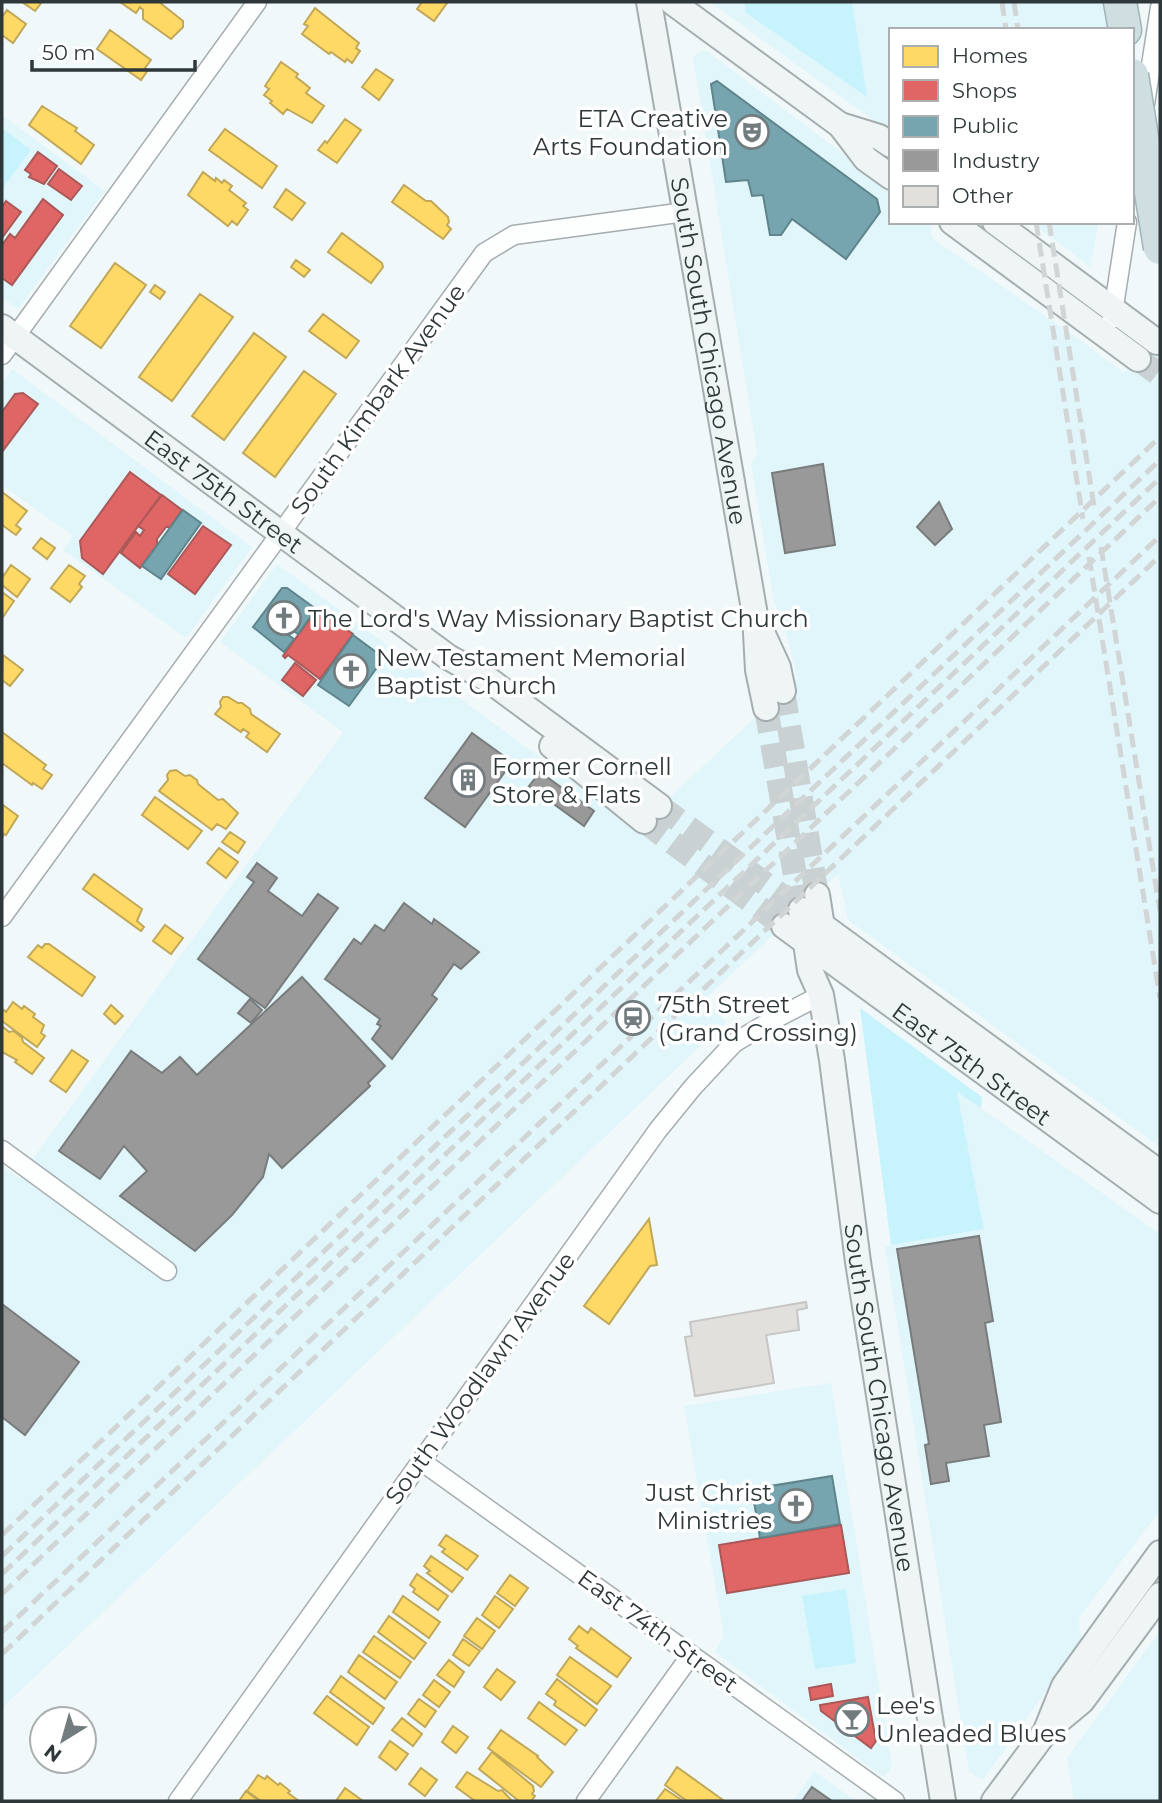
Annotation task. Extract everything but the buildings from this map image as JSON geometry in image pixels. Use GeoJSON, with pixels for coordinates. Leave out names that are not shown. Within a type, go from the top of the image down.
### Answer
{"type":"FeatureCollection","features":[{"type":"Feature","properties":{"kind":"highway"},"geometry":{"type":"LineString","coordinates":[[1120,2],[1125,28]]}},
{"type":"Feature","properties":{"kind":"highway"},"geometry":{"type":"LineString","coordinates":[[1134,87],[1160,248]]}},
{"type":"Feature","properties":{"kind":"main road","name":"South South Chicago Avenue"},"geometry":{"type":"LineString","coordinates":[[649,2],[754,615],[778,667],[775,699]]}},
{"type":"Feature","properties":{"kind":"main road"},"geometry":{"type":"LineString","coordinates":[[672,2],[840,125],[866,159],[889,176]]}},
{"type":"Feature","properties":{"kind":"main road"},"geometry":{"type":"LineString","coordinates":[[840,125],[879,137],[889,144]]}},
{"type":"Feature","properties":{"kind":"main road"},"geometry":{"type":"LineString","coordinates":[[955,224],[1139,359]]}},
{"type":"Feature","properties":{"kind":"main road"},"geometry":{"type":"LineString","coordinates":[[998,224],[1157,342]]}},
{"type":"Feature","properties":{"kind":"main road","name":"East 75th Street"},"geometry":{"type":"LineString","coordinates":[[6,340],[280,533],[448,657],[489,680],[651,813]]}},
{"type":"Feature","properties":{"kind":"main road","name":"East 75th Street"},"geometry":{"type":"LineString","coordinates":[[800,910],[813,933],[1160,1173]]}},
{"type":"Feature","properties":{"kind":"main road","name":"South South Chicago Avenue"},"geometry":{"type":"LineString","coordinates":[[800,910],[826,958],[828,968],[821,995]]}},
{"type":"Feature","properties":{"kind":"main road","name":"South South Chicago Avenue"},"geometry":{"type":"LineString","coordinates":[[813,933],[810,970],[821,995],[832,1060],[858,1262],[943,1801]]}},
{"type":"Feature","properties":{"kind":"main road","name":"East 75th Street"},"geometry":{"type":"LineString","coordinates":[[826,958],[1160,1200]]}},
{"type":"Feature","properties":{"kind":"main road"},"geometry":{"type":"LineString","coordinates":[[1046,1731],[1064,1686],[1160,1553]]}},
{"type":"Feature","properties":{"kind":"main road"},"geometry":{"type":"LineString","coordinates":[[994,1801],[1046,1731],[1082,1701],[1160,1595]]}},
{"type":"Feature","properties":{"kind":"street"},"geometry":{"type":"LineString","coordinates":[[6,340],[257,2]]}},
{"type":"Feature","properties":{"kind":"street"},"geometry":{"type":"LineString","coordinates":[[1134,173],[1160,7]]}},
{"type":"Feature","properties":{"kind":"street","name":"South Kimbark Avenue"},"geometry":{"type":"LineString","coordinates":[[2,917],[484,253],[514,235],[685,212]]}},
{"type":"Feature","properties":{"kind":"street"},"geometry":{"type":"LineString","coordinates":[[1109,338],[1127,224]]}},
{"type":"Feature","properties":{"kind":"street","name":"South Woodlawn Avenue"},"geometry":{"type":"LineString","coordinates":[[178,1801],[658,1130],[734,1043],[821,995]]}},
{"type":"Feature","properties":{"kind":"street"},"geometry":{"type":"LineString","coordinates":[[2,1150],[167,1271]]}},
{"type":"Feature","properties":{"kind":"street","name":"East 74th Street"},"geometry":{"type":"LineString","coordinates":[[421,1461],[895,1801]]}},
{"type":"Feature","properties":{"kind":"street"},"geometry":{"type":"LineString","coordinates":[[586,1801],[691,1655]]}},
{"type":"Feature","properties":{"kind":"shaded area"},"geometry":{"type":"Polygon","coordinates":[[[710,2],[744,2],[746,13],[866,96],[852,2],[1123,2],[1120,28],[889,28],[889,132],[710,2]]]}},
{"type":"Feature","properties":{"kind":"shaded area"},"geometry":{"type":"Polygon","coordinates":[[[744,2],[852,2],[867,97],[746,13],[744,2]]]}},
{"type":"Feature","properties":{"kind":"shaded area"},"geometry":{"type":"Polygon","coordinates":[[[707,51],[889,188],[889,224],[930,224],[932,238],[1124,373],[1160,338],[1160,1147],[848,920],[838,874],[705,999],[726,1022],[2,1708],[2,1166],[19,1178],[343,732],[220,642],[277,564],[602,803],[634,831],[797,678],[788,640],[773,597],[751,464],[757,453],[693,58],[699,52],[707,51]]]}},
{"type":"Feature","properties":{"kind":"shaded area"},"geometry":{"type":"Polygon","coordinates":[[[2,115],[105,191],[18,309],[2,297],[2,115]]]}},
{"type":"Feature","properties":{"kind":"shaded area"},"geometry":{"type":"Polygon","coordinates":[[[2,128],[31,150],[2,189],[2,128]]]}},
{"type":"Feature","properties":{"kind":"shaded area"},"geometry":{"type":"Polygon","coordinates":[[[1033,224],[1099,224],[1090,267],[1033,224]]]}},
{"type":"Feature","properties":{"kind":"shaded area"},"geometry":{"type":"Polygon","coordinates":[[[12,369],[252,547],[186,638],[63,550],[73,536],[2,485],[2,384],[12,369]]]}},
{"type":"Feature","properties":{"kind":"shaded area"},"geometry":{"type":"Polygon","coordinates":[[[860,1008],[982,1097],[981,1108],[957,1092],[984,1229],[891,1245],[860,1008]]]}},
{"type":"Feature","properties":{"kind":"shaded area"},"geometry":{"type":"Polygon","coordinates":[[[957,1091],[1160,1234],[1160,1510],[1078,1619],[1082,1641],[983,1780],[969,1772],[885,1246],[984,1229],[957,1091]]]}},
{"type":"Feature","properties":{"kind":"shaded area"},"geometry":{"type":"Polygon","coordinates":[[[831,1383],[892,1767],[885,1776],[880,1775],[715,1652],[724,1636],[684,1406],[831,1383]]]}},
{"type":"Feature","properties":{"kind":"shaded area"},"geometry":{"type":"Polygon","coordinates":[[[846,1589],[856,1663],[815,1669],[802,1596],[846,1589]]]}},
{"type":"Feature","properties":{"kind":"shaded area"},"geometry":{"type":"Polygon","coordinates":[[[1160,1631],[1160,1801],[1074,1801],[1067,1758],[1160,1631]]]}},
{"type":"Feature","properties":{"kind":"shaded area"},"geometry":{"type":"Polygon","coordinates":[[[814,1771],[856,1801],[793,1801],[814,1771]]]}},
{"type":"Feature","properties":{"kind":"tunnel"},"geometry":{"type":"LineString","coordinates":[[1138,359],[1160,375]]}},
{"type":"Feature","properties":{"kind":"tunnel"},"geometry":{"type":"LineString","coordinates":[[783,691],[817,895]]}},
{"type":"Feature","properties":{"kind":"tunnel"},"geometry":{"type":"LineString","coordinates":[[766,708],[801,910]]}},
{"type":"Feature","properties":{"kind":"tunnel"},"geometry":{"type":"LineString","coordinates":[[659,806],[801,910]]}},
{"type":"Feature","properties":{"kind":"tunnel"},"geometry":{"type":"LineString","coordinates":[[644,821],[784,926]]}},
{"type":"Feature","properties":{"kind":"railway"},"geometry":{"type":"LineString","coordinates":[[1002,2],[1006,28]]}},
{"type":"Feature","properties":{"kind":"railway"},"geometry":{"type":"LineString","coordinates":[[1014,2],[1018,28]]}},
{"type":"Feature","properties":{"kind":"railway"},"geometry":{"type":"LineString","coordinates":[[1036,224],[1083,519]]}},
{"type":"Feature","properties":{"kind":"railway"},"geometry":{"type":"LineString","coordinates":[[1049,224],[1094,506]]}},
{"type":"Feature","properties":{"kind":"railway"},"geometry":{"type":"LineString","coordinates":[[2,1535],[1160,437]]}},
{"type":"Feature","properties":{"kind":"railway"},"geometry":{"type":"LineString","coordinates":[[2,1556],[1160,460]]}},
{"type":"Feature","properties":{"kind":"railway"},"geometry":{"type":"LineString","coordinates":[[2,1574],[1160,478]]}},
{"type":"Feature","properties":{"kind":"railway"},"geometry":{"type":"LineString","coordinates":[[2,1594],[1160,497]]}},
{"type":"Feature","properties":{"kind":"railway"},"geometry":{"type":"LineString","coordinates":[[2,1632],[1160,536]]}},
{"type":"Feature","properties":{"kind":"railway"},"geometry":{"type":"LineString","coordinates":[[1101,547],[1160,911]]}},
{"type":"Feature","properties":{"kind":"railway"},"geometry":{"type":"LineString","coordinates":[[2,1654],[1160,556]]}},
{"type":"Feature","properties":{"kind":"railway"},"geometry":{"type":"LineString","coordinates":[[1089,557],[1160,998]]}},
{"type":"Feature","properties":{"kind":"place","name":"ETA Creative Arts Foundation"},"geometry":{"type":"Point","coordinates":[752,132]}},
{"type":"Feature","properties":{"kind":"place","name":"The Lord's Way Missionary Baptist Church"},"geometry":{"type":"Point","coordinates":[284,618]}},
{"type":"Feature","properties":{"kind":"place","name":"New Testament Memorial Baptist Church"},"geometry":{"type":"Point","coordinates":[351,671]}},
{"type":"Feature","properties":{"kind":"place","name":"Former Cornell Store & Flats"},"geometry":{"type":"Point","coordinates":[468,780]}},
{"type":"Feature","properties":{"kind":"place","name":"75th Street (Grand Crossing)"},"geometry":{"type":"Point","coordinates":[633,1018]}},
{"type":"Feature","properties":{"kind":"place","name":"Just Christ Ministries"},"geometry":{"type":"Point","coordinates":[796,1506]}},
{"type":"Feature","properties":{"kind":"place","name":"Lee's Unleaded Blues"},"geometry":{"type":"Point","coordinates":[852,1719]}}]}
